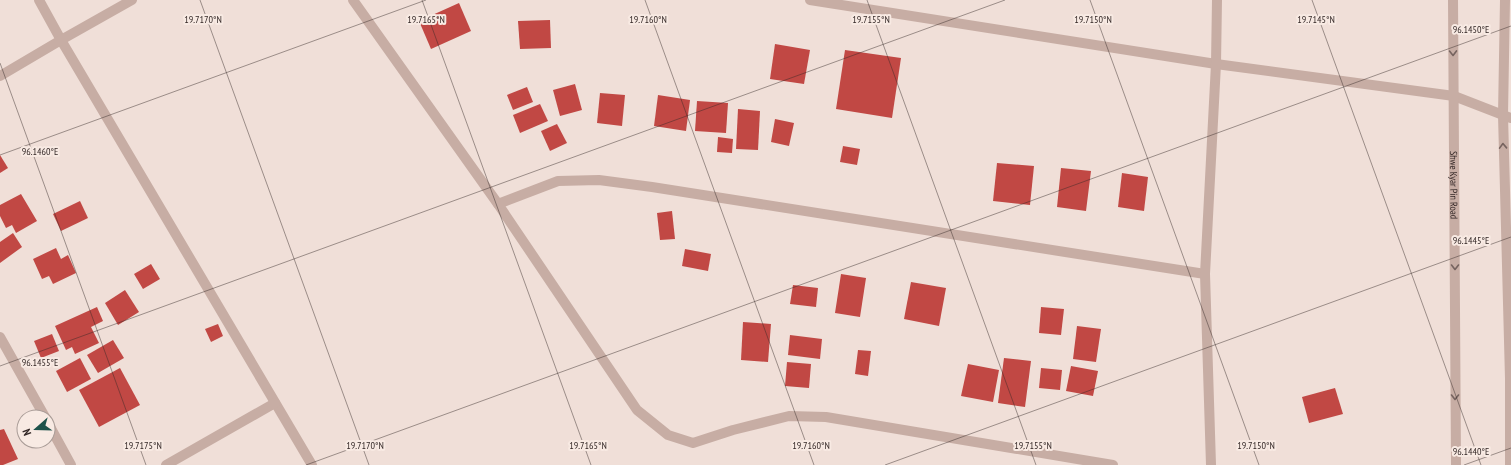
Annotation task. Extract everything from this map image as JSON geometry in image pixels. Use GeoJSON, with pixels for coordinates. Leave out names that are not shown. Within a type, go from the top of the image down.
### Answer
{"type":"FeatureCollection","features":[{"type":"Feature","properties":{"kind":"street"},"geometry":{"type":"LineString","coordinates":[[39,0],[61,40],[312,465]]}},
{"type":"Feature","properties":{"kind":"street"},"geometry":{"type":"LineString","coordinates":[[0,76],[132,0]]}},
{"type":"Feature","properties":{"kind":"street"},"geometry":{"type":"LineString","coordinates":[[353,0],[498,204],[636,410],[668,435],[692,443],[733,430],[789,416],[826,417],[1113,465]]}},
{"type":"Feature","properties":{"kind":"street"},"geometry":{"type":"LineString","coordinates":[[810,0],[1216,64],[1454,96],[1507,116]]}},
{"type":"Feature","properties":{"kind":"street"},"geometry":{"type":"LineString","coordinates":[[1211,465],[1205,274],[1216,64],[1217,0]]}},
{"type":"Feature","properties":{"kind":"street","name":"Shwe Kyar Pin Road"},"geometry":{"type":"LineString","coordinates":[[1453,0],[1456,465]]}},
{"type":"Feature","properties":{"kind":"street"},"geometry":{"type":"LineString","coordinates":[[1505,0],[1510,465]]}},
{"type":"Feature","properties":{"kind":"street"},"geometry":{"type":"LineString","coordinates":[[498,204],[558,181],[599,180],[667,189],[1205,274]]}},
{"type":"Feature","properties":{"kind":"street"},"geometry":{"type":"LineString","coordinates":[[0,337],[40,409]]}},
{"type":"Feature","properties":{"kind":"street"},"geometry":{"type":"LineString","coordinates":[[166,465],[276,403]]}},
{"type":"Feature","properties":{"kind":"street"},"geometry":{"type":"LineString","coordinates":[[56,438],[71,465]]}},
{"type":"Feature","properties":{"kind":"building"},"geometry":{"type":"Polygon","coordinates":[[[459,3],[471,31],[431,49],[419,21],[459,3]]]}},
{"type":"Feature","properties":{"kind":"building"},"geometry":{"type":"Polygon","coordinates":[[[550,20],[551,48],[520,49],[518,21],[550,20]]]}},
{"type":"Feature","properties":{"kind":"building"},"geometry":{"type":"Polygon","coordinates":[[[775,44],[810,50],[804,84],[770,79],[775,44]]]}},
{"type":"Feature","properties":{"kind":"building"},"geometry":{"type":"Polygon","coordinates":[[[845,50],[901,58],[892,118],[836,109],[845,50]]]}},
{"type":"Feature","properties":{"kind":"building"},"geometry":{"type":"Polygon","coordinates":[[[575,84],[582,110],[560,116],[553,90],[575,84]]]}},
{"type":"Feature","properties":{"kind":"building"},"geometry":{"type":"Polygon","coordinates":[[[527,87],[533,102],[513,110],[507,95],[527,87]]]}},
{"type":"Feature","properties":{"kind":"building"},"geometry":{"type":"Polygon","coordinates":[[[600,93],[625,95],[622,126],[597,123],[600,93]]]}},
{"type":"Feature","properties":{"kind":"building"},"geometry":{"type":"Polygon","coordinates":[[[658,95],[690,100],[686,131],[654,126],[658,95]]]}},
{"type":"Feature","properties":{"kind":"building"},"geometry":{"type":"Polygon","coordinates":[[[697,101],[728,103],[726,133],[695,131],[697,101]]]}},
{"type":"Feature","properties":{"kind":"building"},"geometry":{"type":"Polygon","coordinates":[[[540,104],[548,121],[520,133],[513,115],[540,104]]]}},
{"type":"Feature","properties":{"kind":"building"},"geometry":{"type":"Polygon","coordinates":[[[738,109],[760,111],[758,150],[736,149],[738,109]]]}},
{"type":"Feature","properties":{"kind":"building"},"geometry":{"type":"Polygon","coordinates":[[[775,119],[794,123],[789,146],[771,142],[775,119]]]}},
{"type":"Feature","properties":{"kind":"building"},"geometry":{"type":"Polygon","coordinates":[[[557,124],[567,143],[550,151],[541,131],[557,124]]]}},
{"type":"Feature","properties":{"kind":"building"},"geometry":{"type":"Polygon","coordinates":[[[718,137],[733,139],[732,153],[717,152],[718,137]]]}},
{"type":"Feature","properties":{"kind":"building"},"geometry":{"type":"Polygon","coordinates":[[[843,146],[860,149],[857,165],[840,162],[843,146]]]}},
{"type":"Feature","properties":{"kind":"building"},"geometry":{"type":"Polygon","coordinates":[[[0,155],[8,168],[0,173],[0,155]]]}},
{"type":"Feature","properties":{"kind":"building"},"geometry":{"type":"Polygon","coordinates":[[[997,163],[1034,166],[1030,205],[993,201],[997,163]]]}},
{"type":"Feature","properties":{"kind":"building"},"geometry":{"type":"Polygon","coordinates":[[[1061,168],[1091,171],[1086,211],[1057,207],[1061,168]]]}},
{"type":"Feature","properties":{"kind":"building"},"geometry":{"type":"Polygon","coordinates":[[[1122,173],[1148,177],[1144,211],[1118,207],[1122,173]]]}},
{"type":"Feature","properties":{"kind":"building"},"geometry":{"type":"Polygon","coordinates":[[[21,194],[37,221],[16,233],[12,225],[6,228],[0,216],[0,205],[21,194]]]}},
{"type":"Feature","properties":{"kind":"building"},"geometry":{"type":"Polygon","coordinates":[[[80,201],[88,218],[61,231],[53,214],[80,201]]]}},
{"type":"Feature","properties":{"kind":"building"},"geometry":{"type":"Polygon","coordinates":[[[672,211],[675,239],[660,240],[657,213],[672,211]]]}},
{"type":"Feature","properties":{"kind":"building"},"geometry":{"type":"Polygon","coordinates":[[[13,233],[22,247],[0,263],[0,242],[13,233]]]}},
{"type":"Feature","properties":{"kind":"building"},"geometry":{"type":"Polygon","coordinates":[[[56,248],[61,259],[68,255],[76,273],[53,284],[49,276],[42,279],[33,259],[56,248]]]}},
{"type":"Feature","properties":{"kind":"building"},"geometry":{"type":"Polygon","coordinates":[[[685,249],[711,254],[708,271],[682,266],[685,249]]]}},
{"type":"Feature","properties":{"kind":"building"},"geometry":{"type":"Polygon","coordinates":[[[151,264],[160,279],[143,289],[134,274],[151,264]]]}},
{"type":"Feature","properties":{"kind":"building"},"geometry":{"type":"Polygon","coordinates":[[[841,274],[866,278],[860,317],[835,313],[841,274]]]}},
{"type":"Feature","properties":{"kind":"building"},"geometry":{"type":"Polygon","coordinates":[[[911,282],[946,288],[939,326],[904,319],[911,282]]]}},
{"type":"Feature","properties":{"kind":"building"},"geometry":{"type":"Polygon","coordinates":[[[793,285],[818,288],[816,307],[790,304],[793,285]]]}},
{"type":"Feature","properties":{"kind":"building"},"geometry":{"type":"Polygon","coordinates":[[[125,290],[139,312],[118,325],[105,303],[125,290]]]}},
{"type":"Feature","properties":{"kind":"building"},"geometry":{"type":"Polygon","coordinates":[[[97,307],[103,321],[91,327],[99,343],[75,354],[72,347],[66,350],[55,326],[97,307]]]}},
{"type":"Feature","properties":{"kind":"building"},"geometry":{"type":"Polygon","coordinates":[[[1041,307],[1064,309],[1061,335],[1039,333],[1041,307]]]}},
{"type":"Feature","properties":{"kind":"building"},"geometry":{"type":"Polygon","coordinates":[[[743,322],[771,324],[768,362],[741,360],[743,322]]]}},
{"type":"Feature","properties":{"kind":"building"},"geometry":{"type":"Polygon","coordinates":[[[218,324],[223,336],[211,342],[205,329],[218,324]]]}},
{"type":"Feature","properties":{"kind":"building"},"geometry":{"type":"Polygon","coordinates":[[[1077,326],[1101,329],[1096,362],[1073,359],[1077,326]]]}},
{"type":"Feature","properties":{"kind":"building"},"geometry":{"type":"Polygon","coordinates":[[[52,334],[59,351],[41,358],[34,341],[52,334]]]}},
{"type":"Feature","properties":{"kind":"building"},"geometry":{"type":"Polygon","coordinates":[[[790,335],[822,339],[820,359],[788,355],[790,335]]]}},
{"type":"Feature","properties":{"kind":"building"},"geometry":{"type":"Polygon","coordinates":[[[113,340],[124,358],[98,373],[87,355],[113,340]]]}},
{"type":"Feature","properties":{"kind":"building"},"geometry":{"type":"Polygon","coordinates":[[[858,350],[871,351],[868,376],[855,374],[858,350]]]}},
{"type":"Feature","properties":{"kind":"building"},"geometry":{"type":"Polygon","coordinates":[[[80,358],[91,379],[67,392],[56,371],[80,358]]]}},
{"type":"Feature","properties":{"kind":"building"},"geometry":{"type":"Polygon","coordinates":[[[1004,358],[1031,361],[1025,407],[998,403],[1004,358]]]}},
{"type":"Feature","properties":{"kind":"building"},"geometry":{"type":"Polygon","coordinates":[[[787,362],[811,364],[809,388],[785,386],[787,362]]]}},
{"type":"Feature","properties":{"kind":"building"},"geometry":{"type":"Polygon","coordinates":[[[968,364],[999,370],[993,402],[961,396],[968,364]]]}},
{"type":"Feature","properties":{"kind":"building"},"geometry":{"type":"Polygon","coordinates":[[[1071,366],[1098,371],[1093,396],[1066,391],[1071,366]]]}},
{"type":"Feature","properties":{"kind":"building"},"geometry":{"type":"Polygon","coordinates":[[[120,368],[140,405],[99,427],[79,390],[120,368]]]}},
{"type":"Feature","properties":{"kind":"building"},"geometry":{"type":"Polygon","coordinates":[[[1041,368],[1062,370],[1060,390],[1039,388],[1041,368]]]}},
{"type":"Feature","properties":{"kind":"building"},"geometry":{"type":"Polygon","coordinates":[[[1335,388],[1343,414],[1309,423],[1302,397],[1335,388]]]}},
{"type":"Feature","properties":{"kind":"building"},"geometry":{"type":"Polygon","coordinates":[[[4,429],[18,459],[0,465],[0,430],[4,429]]]}}]}
